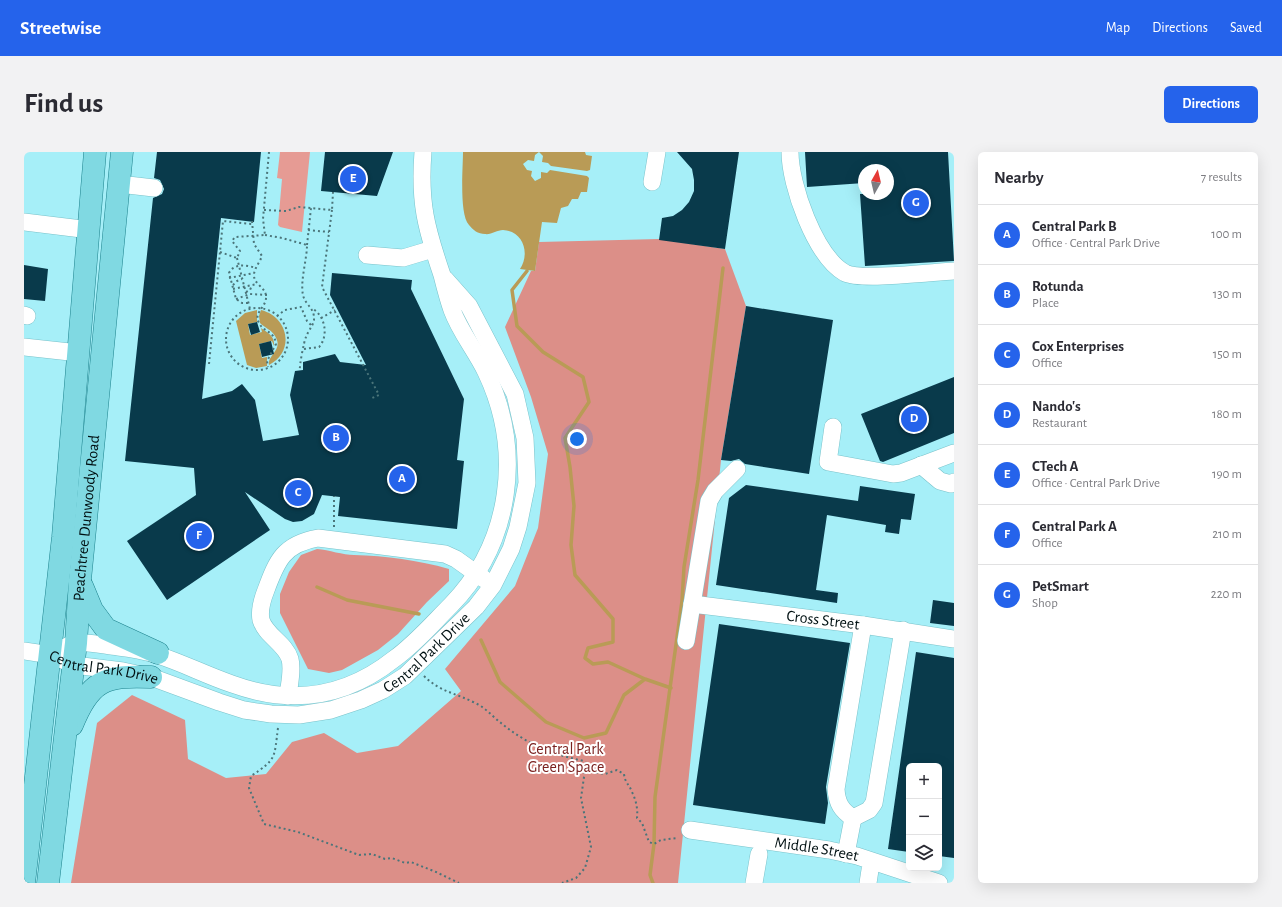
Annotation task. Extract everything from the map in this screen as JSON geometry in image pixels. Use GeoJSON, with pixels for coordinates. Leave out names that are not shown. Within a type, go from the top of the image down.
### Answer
{"type":"FeatureCollection","features":[{"type":"Feature","properties":{"kind":"main road","name":"Peachtree Dunwoody Road"},"geometry":{"type":"LineString","coordinates":[[24,883],[30,775],[51,655],[80,353],[95,152]]}},
{"type":"Feature","properties":{"kind":"main road","name":"Peachtree Dunwoody Road"},"geometry":{"type":"LineString","coordinates":[[48,883],[74,665],[80,580],[122,152]]}},
{"type":"Feature","properties":{"kind":"main road"},"geometry":{"type":"LineString","coordinates":[[80,580],[92,610],[106,629],[158,653]]}},
{"type":"Feature","properties":{"kind":"main road"},"geometry":{"type":"LineString","coordinates":[[65,742],[80,707],[88,694],[98,685],[118,677],[151,677]]}},
{"type":"Feature","properties":{"kind":"street","name":"Central Park Drive"},"geometry":{"type":"LineString","coordinates":[[51,655],[76,643],[135,648],[158,653],[232,684],[268,695],[288,696],[316,694],[342,688],[370,676],[395,659],[455,600],[476,573],[492,545],[500,523],[505,502],[508,458],[505,436],[494,392],[486,371],[453,312],[433,249],[422,203],[421,184],[423,152]]}},
{"type":"Feature","properties":{"kind":"street"},"geometry":{"type":"LineString","coordinates":[[652,182],[656,152]]}},
{"type":"Feature","properties":{"kind":"street"},"geometry":{"type":"LineString","coordinates":[[790,152],[795,191],[805,215],[824,253],[846,273],[871,277],[954,271]]}},
{"type":"Feature","properties":{"kind":"street"},"geometry":{"type":"LineString","coordinates":[[119,184],[154,188]]}},
{"type":"Feature","properties":{"kind":"street"},"geometry":{"type":"LineString","coordinates":[[24,222],[90,230]]}},
{"type":"Feature","properties":{"kind":"street"},"geometry":{"type":"LineString","coordinates":[[367,255],[403,258],[433,249]]}},
{"type":"Feature","properties":{"kind":"street","name":"Central Park Drive"},"geometry":{"type":"LineString","coordinates":[[51,655],[74,665],[123,671],[151,677],[244,710],[271,714],[299,715],[331,710],[361,700],[383,690],[405,676],[476,607],[493,585],[511,548],[523,506],[527,483],[525,438],[516,394],[469,306],[442,276]]}},
{"type":"Feature","properties":{"kind":"street"},"geometry":{"type":"LineString","coordinates":[[24,347],[80,353]]}},
{"type":"Feature","properties":{"kind":"street"},"geometry":{"type":"LineString","coordinates":[[833,427],[828,462],[893,474],[901,473],[954,453]]}},
{"type":"Feature","properties":{"kind":"street"},"geometry":{"type":"LineString","coordinates":[[922,465],[940,481],[951,484],[954,482]]}},
{"type":"Feature","properties":{"kind":"street"},"geometry":{"type":"LineString","coordinates":[[686,642],[708,501],[715,491],[737,469]]}},
{"type":"Feature","properties":{"kind":"street"},"geometry":{"type":"LineString","coordinates":[[288,696],[290,659],[279,643],[266,630],[261,619],[261,604],[277,562],[284,553],[294,545],[305,540],[318,538],[436,552],[456,559],[493,585]]}},
{"type":"Feature","properties":{"kind":"street","name":"Cross Street"},"geometry":{"type":"LineString","coordinates":[[692,604],[903,630],[954,639]]}},
{"type":"Feature","properties":{"kind":"street"},"geometry":{"type":"LineString","coordinates":[[853,818],[844,812],[840,807],[837,800],[836,789],[863,625]]}},
{"type":"Feature","properties":{"kind":"street"},"geometry":{"type":"LineString","coordinates":[[853,818],[869,810],[874,803],[903,630]]}},
{"type":"Feature","properties":{"kind":"street"},"geometry":{"type":"LineString","coordinates":[[24,651],[51,655]]}},
{"type":"Feature","properties":{"kind":"street"},"geometry":{"type":"LineString","coordinates":[[846,854],[853,818]]}},
{"type":"Feature","properties":{"kind":"street","name":"Middle Street"},"geometry":{"type":"LineString","coordinates":[[683,834],[829,850],[939,883]]}},
{"type":"Feature","properties":{"kind":"street"},"geometry":{"type":"LineString","coordinates":[[754,883],[759,854]]}},
{"type":"Feature","properties":{"kind":"path"},"geometry":{"type":"LineString","coordinates":[[265,235],[263,219],[270,152]]}},
{"type":"Feature","properties":{"kind":"path"},"geometry":{"type":"LineString","coordinates":[[333,192],[322,287],[379,395],[370,399]]}},
{"type":"Feature","properties":{"kind":"path"},"geometry":{"type":"LineString","coordinates":[[264,210],[283,211],[300,207],[332,210]]}},
{"type":"Feature","properties":{"kind":"path"},"geometry":{"type":"LineString","coordinates":[[304,349],[319,347],[323,342],[324,328],[321,318],[313,309],[303,293],[311,208]]}},
{"type":"Feature","properties":{"kind":"path"},"geometry":{"type":"LineString","coordinates":[[209,364],[223,221],[252,223],[255,246],[262,256],[254,273],[258,284],[264,289],[266,295],[266,301],[258,313],[258,322],[271,333],[276,341],[274,350],[267,361],[268,367]]}},
{"type":"Feature","properties":{"kind":"path"},"geometry":{"type":"LineString","coordinates":[[308,230],[329,232]]}},
{"type":"Feature","properties":{"kind":"path"},"geometry":{"type":"LineString","coordinates":[[250,309],[237,258],[240,250],[234,243],[233,239],[235,236],[254,237],[265,235],[307,245]]}},
{"type":"Feature","properties":{"kind":"path"},"geometry":{"type":"LineString","coordinates":[[220,252],[230,254],[237,258]]}},
{"type":"Feature","properties":{"kind":"path"},"geometry":{"type":"LineString","coordinates":[[248,303],[242,303],[236,299],[233,285],[229,278],[231,269],[239,266],[256,268]]}},
{"type":"Feature","properties":{"kind":"path"},"geometry":{"type":"LineString","coordinates":[[229,278],[241,274],[254,273]]}},
{"type":"Feature","properties":{"kind":"path"},"geometry":{"type":"LineString","coordinates":[[233,285],[242,279]]}},
{"type":"Feature","properties":{"kind":"path"},"geometry":{"type":"LineString","coordinates":[[233,289],[258,284]]}},
{"type":"Feature","properties":{"kind":"path"},"geometry":{"type":"LineString","coordinates":[[236,299],[250,290],[252,285]]}},
{"type":"Feature","properties":{"kind":"path"},"geometry":{"type":"LineString","coordinates":[[246,293],[266,295]]}},
{"type":"Feature","properties":{"kind":"path"},"geometry":{"type":"LineString","coordinates":[[277,316],[285,310],[300,306],[304,309],[306,321],[312,326]]}},
{"type":"Feature","properties":{"kind":"path"},"geometry":{"type":"LineString","coordinates":[[261,308],[270,311],[277,316],[285,326],[288,336],[287,346],[283,356],[276,364],[256,370],[247,368],[238,363],[232,356],[228,347],[227,338],[228,328],[240,313],[250,309],[261,308]]}},
{"type":"Feature","properties":{"kind":"path"},"geometry":{"type":"LineString","coordinates":[[300,370],[299,366],[306,336],[312,326],[314,317],[313,309]]}},
{"type":"Feature","properties":{"kind":"path"},"geometry":{"type":"LineString","coordinates":[[321,318],[335,310]]}},
{"type":"Feature","properties":{"kind":"path"},"geometry":{"type":"LineString","coordinates":[[334,496],[334,530]]}},
{"type":"Feature","properties":{"kind":"path"},"geometry":{"type":"LineString","coordinates":[[423,676],[431,683],[449,694],[476,703],[501,724],[532,744],[555,754],[584,761],[586,763],[586,771],[582,782],[582,798],[591,847],[585,868],[576,878],[562,883]]}},
{"type":"Feature","properties":{"kind":"path"},"geometry":{"type":"LineString","coordinates":[[278,727],[274,757],[265,767],[251,776],[249,788],[264,824],[298,832],[359,855],[372,854],[385,859],[392,858],[405,863],[411,862],[459,883]]}},
{"type":"Feature","properties":{"kind":"path"},"geometry":{"type":"LineString","coordinates":[[586,771],[605,774],[617,770],[624,774],[625,782],[632,790],[638,810],[637,818],[642,823],[649,842],[654,844],[661,840],[683,834]]}},
{"type":"Feature","properties":{"kind":"shaded area"},"geometry":{"type":"Polygon","coordinates":[[[280,152],[310,152],[302,232],[280,227],[278,225],[282,179],[277,178],[280,152]]]}},
{"type":"Feature","properties":{"kind":"shaded area"},"geometry":{"type":"Polygon","coordinates":[[[463,152],[539,152],[535,155],[534,161],[528,160],[523,164],[527,170],[532,171],[531,176],[535,181],[541,178],[541,172],[547,173],[550,170],[587,176],[589,178],[587,192],[581,192],[578,199],[572,199],[568,206],[561,208],[557,223],[542,222],[535,271],[520,269],[525,257],[525,250],[516,234],[503,230],[490,234],[482,234],[472,229],[469,225],[464,211],[463,201],[463,152]]]}},
{"type":"Feature","properties":{"kind":"shaded area"},"geometry":{"type":"Polygon","coordinates":[[[539,152],[585,152],[586,155],[592,156],[590,170],[587,171],[551,166],[548,163],[542,162],[543,156],[539,152]]]}},
{"type":"Feature","properties":{"kind":"shaded area"},"geometry":{"type":"Polygon","coordinates":[[[257,310],[257,322],[248,324],[250,335],[262,332],[261,328],[272,337],[274,346],[272,341],[259,344],[262,358],[267,357],[267,366],[256,368],[247,365],[236,321],[245,313],[257,310]]]}},
{"type":"Feature","properties":{"kind":"shaded area"},"geometry":{"type":"Polygon","coordinates":[[[261,310],[278,320],[283,327],[285,335],[283,352],[269,365],[270,358],[277,349],[278,345],[272,332],[260,323],[259,316],[261,310]]]}},
{"type":"Feature","properties":{"kind":"green space","name":"Central Park Green Space"},"geometry":{"type":"Polygon","coordinates":[[[659,239],[725,249],[746,306],[721,460],[678,883],[71,883],[97,723],[132,695],[185,720],[188,759],[226,778],[266,774],[292,742],[324,733],[357,753],[398,746],[461,691],[445,669],[515,586],[538,528],[548,454],[531,397],[505,327],[531,271],[535,271],[539,242],[659,239]]]}},
{"type":"Feature","properties":{"kind":"green space"},"geometry":{"type":"Polygon","coordinates":[[[317,549],[350,555],[378,556],[426,563],[449,569],[449,581],[427,602],[398,634],[378,650],[342,670],[329,673],[308,669],[280,613],[280,594],[289,572],[301,555],[317,549]]]}},
{"type":"Feature","properties":{"kind":"building"},"geometry":{"type":"Polygon","coordinates":[[[157,152],[261,152],[254,222],[221,218],[202,399],[232,391],[242,384],[255,400],[263,441],[299,435],[290,395],[295,371],[303,370],[303,362],[335,354],[340,362],[366,365],[330,295],[332,273],[412,280],[411,289],[464,399],[457,460],[464,461],[457,529],[338,516],[340,497],[322,495],[314,514],[302,521],[293,522],[285,519],[245,492],[270,530],[167,600],[127,541],[196,495],[194,468],[125,461],[153,198],[162,194],[164,189],[160,180],[154,178],[157,152]]]}},
{"type":"Feature","properties":{"kind":"building"},"geometry":{"type":"Polygon","coordinates":[[[325,152],[393,152],[377,196],[321,191],[325,152]]]}},
{"type":"Feature","properties":{"kind":"building"},"geometry":{"type":"Polygon","coordinates":[[[677,152],[739,152],[725,249],[659,240],[662,218],[673,216],[682,210],[689,202],[694,191],[692,169],[677,152]]]}},
{"type":"Feature","properties":{"kind":"building"},"geometry":{"type":"Polygon","coordinates":[[[805,152],[948,152],[954,261],[865,266],[860,200],[894,200],[894,164],[858,164],[858,183],[807,187],[805,152]]]}},
{"type":"Feature","properties":{"kind":"building"},"geometry":{"type":"Polygon","coordinates":[[[24,265],[48,269],[45,301],[24,299],[24,265]]]}},
{"type":"Feature","properties":{"kind":"building"},"geometry":{"type":"Polygon","coordinates":[[[746,306],[833,320],[809,474],[745,464],[739,459],[731,461],[721,460],[746,306]]]}},
{"type":"Feature","properties":{"kind":"building"},"geometry":{"type":"Polygon","coordinates":[[[257,322],[260,332],[251,335],[248,324],[257,322]]]}},
{"type":"Feature","properties":{"kind":"building"},"geometry":{"type":"Polygon","coordinates":[[[271,341],[274,354],[262,357],[259,344],[271,341]]]}},
{"type":"Feature","properties":{"kind":"building"},"geometry":{"type":"Polygon","coordinates":[[[954,377],[954,433],[883,462],[880,461],[861,414],[954,377]]]}},
{"type":"Feature","properties":{"kind":"building"},"geometry":{"type":"Polygon","coordinates":[[[746,485],[858,501],[860,486],[915,494],[911,520],[901,519],[899,534],[885,532],[886,525],[827,515],[816,590],[838,593],[837,603],[716,585],[729,498],[746,485]]]}},
{"type":"Feature","properties":{"kind":"building"},"geometry":{"type":"Polygon","coordinates":[[[933,600],[954,603],[954,626],[930,623],[933,600]]]}},
{"type":"Feature","properties":{"kind":"building"},"geometry":{"type":"Polygon","coordinates":[[[719,624],[850,643],[826,787],[828,803],[825,824],[693,805],[719,624]]]}},
{"type":"Feature","properties":{"kind":"building"},"geometry":{"type":"Polygon","coordinates":[[[916,652],[954,658],[954,858],[942,856],[942,763],[906,763],[906,852],[888,849],[916,652]]]}},
{"type":"Feature","properties":{"kind":"waterway"},"geometry":{"type":"LineString","coordinates":[[653,883],[650,875],[654,844],[655,797],[682,601],[684,567],[698,480],[723,268]]}},
{"type":"Feature","properties":{"kind":"waterway"},"geometry":{"type":"LineString","coordinates":[[527,271],[512,290],[517,326],[543,352],[583,377],[589,402],[565,438],[574,506],[571,545],[575,575],[613,619],[613,642],[588,648],[585,658],[593,664],[608,662],[645,679]]}},
{"type":"Feature","properties":{"kind":"waterway"},"geometry":{"type":"LineString","coordinates":[[317,587],[347,600],[419,614]]}},
{"type":"Feature","properties":{"kind":"waterway"},"geometry":{"type":"LineString","coordinates":[[481,640],[500,682],[546,722],[584,738],[606,733],[624,695],[645,679],[671,688]]}},
{"type":"Feature","properties":{"kind":"place","name":"CTech A"},"geometry":{"type":"Point","coordinates":[353,179]}},
{"type":"Feature","properties":{"kind":"place","name":"PetSmart"},"geometry":{"type":"Point","coordinates":[916,203]}},
{"type":"Feature","properties":{"kind":"place","name":"Nando's"},"geometry":{"type":"Point","coordinates":[914,419]}},
{"type":"Feature","properties":{"kind":"place","name":"Rotunda"},"geometry":{"type":"Point","coordinates":[336,438]}},
{"type":"Feature","properties":{"kind":"place","name":"Central Park B"},"geometry":{"type":"Point","coordinates":[402,479]}},
{"type":"Feature","properties":{"kind":"place","name":"Cox Enterprises"},"geometry":{"type":"Point","coordinates":[298,493]}},
{"type":"Feature","properties":{"kind":"place","name":"Central Park A"},"geometry":{"type":"Point","coordinates":[199,536]}}]}
